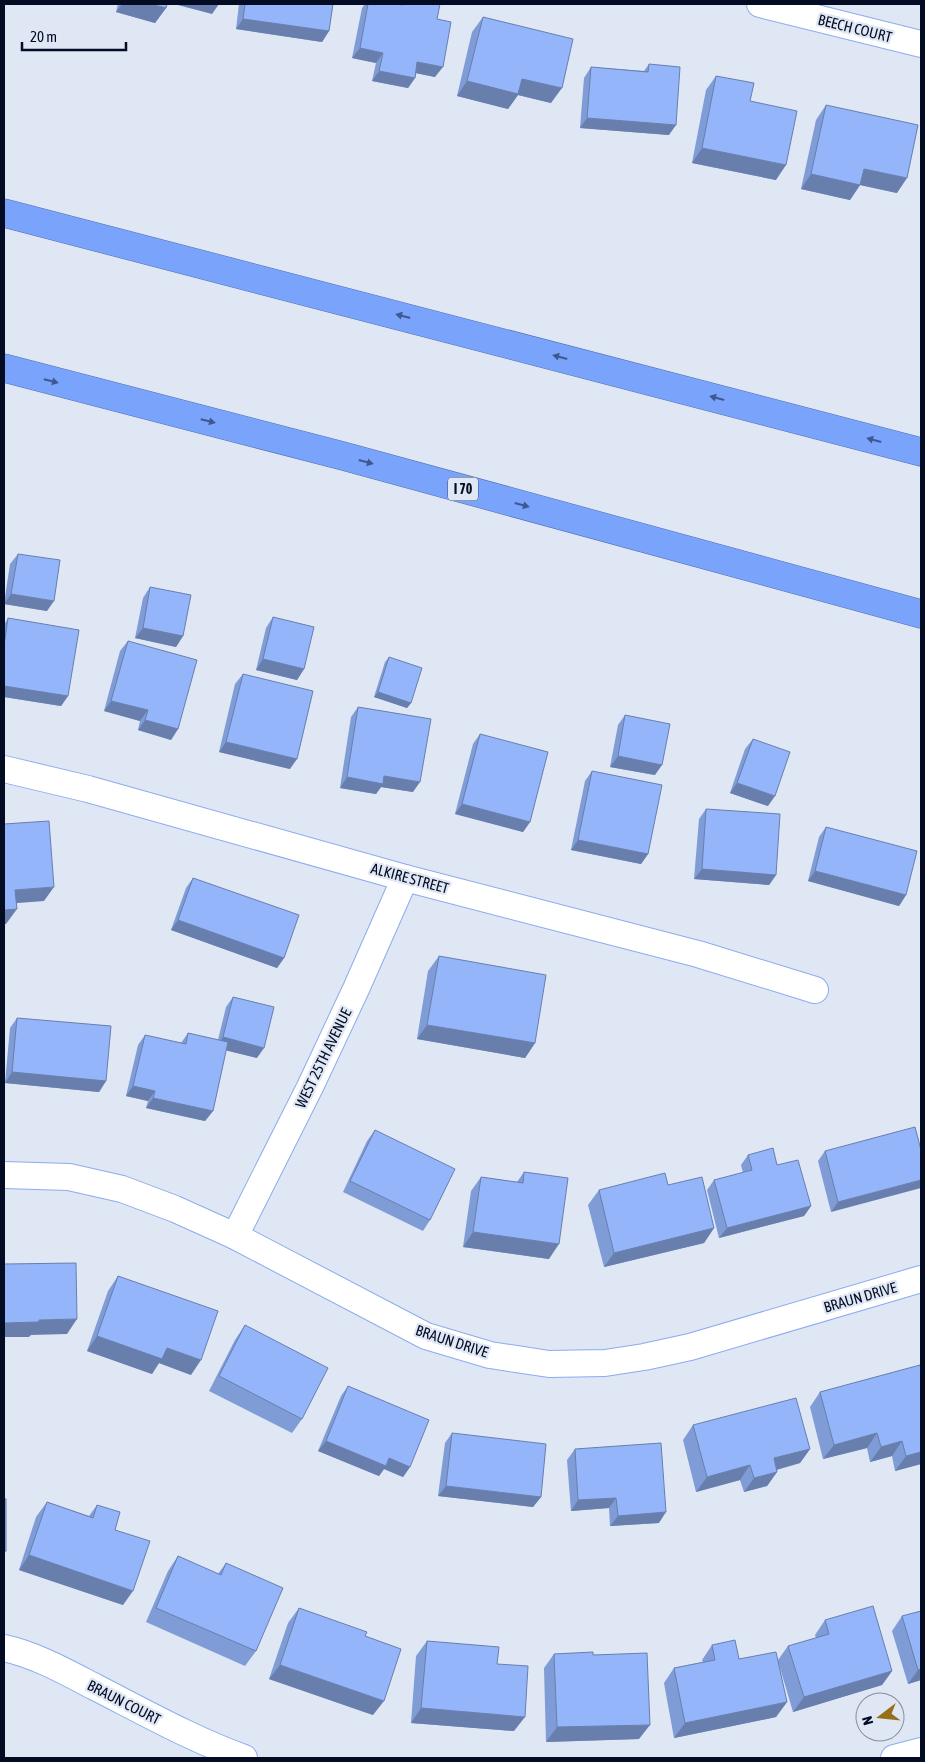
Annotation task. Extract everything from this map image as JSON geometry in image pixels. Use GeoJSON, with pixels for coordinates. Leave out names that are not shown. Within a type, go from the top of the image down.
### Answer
{"type":"FeatureCollection","features":[{"type":"Feature","properties":{"kind":"highway"},"geometry":{"type":"LineString","coordinates":[[4,213],[921,452]]}},
{"type":"Feature","properties":{"kind":"highway","name":"I 70"},"geometry":{"type":"LineString","coordinates":[[4,368],[343,456],[921,614]]}},
{"type":"Feature","properties":{"kind":"street","name":"BEECH COURT"},"geometry":{"type":"LineString","coordinates":[[760,4],[921,44]]}},
{"type":"Feature","properties":{"kind":"street","name":"ALKIRE STREET"},"geometry":{"type":"LineString","coordinates":[[4,769],[88,789],[405,878],[698,954],[815,990]]}},
{"type":"Feature","properties":{"kind":"street","name":"WEST 25TH AVENUE"},"geometry":{"type":"LineString","coordinates":[[235,1236],[310,1087],[405,878]]}},
{"type":"Feature","properties":{"kind":"street","name":"BRAUN DRIVE"},"geometry":{"type":"LineString","coordinates":[[4,1175],[69,1177],[122,1189],[235,1236],[426,1336],[490,1354],[549,1364],[605,1362],[690,1347],[921,1279]]}},
{"type":"Feature","properties":{"kind":"street","name":"BRAUN COURT"},"geometry":{"type":"LineString","coordinates":[[4,1648],[21,1652],[61,1669],[214,1753],[244,1758]]}},
{"type":"Feature","properties":{"kind":"street"},"geometry":{"type":"LineString","coordinates":[[894,1758],[921,1751]]}},
{"type":"Feature","properties":{"kind":"building"},"geometry":{"type":"Polygon","coordinates":[[[150,4],[167,4],[166,8],[150,4]]]}},
{"type":"Feature","properties":{"kind":"building"},"geometry":{"type":"Polygon","coordinates":[[[245,4],[333,4],[329,31],[243,19],[245,4]]]}},
{"type":"Feature","properties":{"kind":"building"},"geometry":{"type":"Polygon","coordinates":[[[368,4],[440,4],[437,19],[451,22],[443,67],[417,62],[415,78],[379,71],[383,53],[360,48],[368,4]]]}},
{"type":"Feature","properties":{"kind":"building"},"geometry":{"type":"Polygon","coordinates":[[[483,17],[573,39],[562,88],[522,79],[518,94],[467,81],[483,17]]]}},
{"type":"Feature","properties":{"kind":"building"},"geometry":{"type":"Polygon","coordinates":[[[649,64],[680,67],[676,125],[587,118],[591,67],[648,72],[649,64]]]}},
{"type":"Feature","properties":{"kind":"building"},"geometry":{"type":"Polygon","coordinates":[[[716,76],[754,83],[750,101],[797,111],[786,165],[702,148],[716,76]]]}},
{"type":"Feature","properties":{"kind":"building"},"geometry":{"type":"Polygon","coordinates":[[[826,105],[918,125],[907,178],[864,169],[860,185],[811,174],[826,105]]]}},
{"type":"Feature","properties":{"kind":"building"},"geometry":{"type":"Polygon","coordinates":[[[18,554],[60,560],[54,601],[11,594],[18,554]]]}},
{"type":"Feature","properties":{"kind":"building"},"geometry":{"type":"Polygon","coordinates":[[[150,587],[191,595],[183,636],[143,628],[150,587]]]}},
{"type":"Feature","properties":{"kind":"building"},"geometry":{"type":"Polygon","coordinates":[[[273,617],[314,627],[304,669],[263,659],[273,617]]]}},
{"type":"Feature","properties":{"kind":"building"},"geometry":{"type":"Polygon","coordinates":[[[8,618],[79,630],[68,696],[4,686],[4,645],[8,618]]]}},
{"type":"Feature","properties":{"kind":"building"},"geometry":{"type":"Polygon","coordinates":[[[128,641],[197,660],[178,729],[145,720],[148,710],[111,701],[128,641]]]}},
{"type":"Feature","properties":{"kind":"building"},"geometry":{"type":"Polygon","coordinates":[[[389,657],[422,668],[411,703],[378,692],[389,657]]]}},
{"type":"Feature","properties":{"kind":"building"},"geometry":{"type":"Polygon","coordinates":[[[243,674],[313,691],[297,759],[226,742],[243,674]]]}},
{"type":"Feature","properties":{"kind":"building"},"geometry":{"type":"Polygon","coordinates":[[[358,707],[431,719],[420,782],[384,776],[383,784],[347,777],[358,707]]]}},
{"type":"Feature","properties":{"kind":"building"},"geometry":{"type":"Polygon","coordinates":[[[625,715],[670,724],[662,765],[618,756],[625,715]]]}},
{"type":"Feature","properties":{"kind":"building"},"geometry":{"type":"Polygon","coordinates":[[[480,734],[548,752],[530,822],[462,804],[480,734]]]}},
{"type":"Feature","properties":{"kind":"building"},"geometry":{"type":"Polygon","coordinates":[[[753,739],[790,752],[775,796],[737,783],[753,739]]]}},
{"type":"Feature","properties":{"kind":"building"},"geometry":{"type":"Polygon","coordinates":[[[592,771],[662,785],[648,854],[578,840],[592,771]]]}},
{"type":"Feature","properties":{"kind":"building"},"geometry":{"type":"Polygon","coordinates":[[[706,809],[780,814],[776,875],[702,869],[706,809]]]}},
{"type":"Feature","properties":{"kind":"building"},"geometry":{"type":"Polygon","coordinates":[[[49,821],[54,887],[15,890],[17,909],[4,910],[4,824],[49,821]]]}},
{"type":"Feature","properties":{"kind":"building"},"geometry":{"type":"Polygon","coordinates":[[[826,827],[917,851],[906,895],[815,871],[826,827]]]}},
{"type":"Feature","properties":{"kind":"building"},"geometry":{"type":"Polygon","coordinates":[[[193,878],[299,915],[284,958],[178,920],[193,878]]]}},
{"type":"Feature","properties":{"kind":"building"},"geometry":{"type":"Polygon","coordinates":[[[439,956],[546,975],[535,1043],[427,1025],[439,956]]]}},
{"type":"Feature","properties":{"kind":"building"},"geometry":{"type":"Polygon","coordinates":[[[233,997],[274,1007],[264,1048],[223,1037],[233,997]]]}},
{"type":"Feature","properties":{"kind":"building"},"geometry":{"type":"Polygon","coordinates":[[[17,1018],[111,1026],[106,1081],[12,1072],[17,1018]]]}},
{"type":"Feature","properties":{"kind":"building"},"geometry":{"type":"Polygon","coordinates":[[[188,1033],[228,1042],[213,1111],[153,1098],[155,1091],[133,1086],[145,1035],[186,1044],[188,1033]]]}},
{"type":"Feature","properties":{"kind":"building"},"geometry":{"type":"Polygon","coordinates":[[[915,1127],[921,1150],[921,1180],[838,1202],[825,1151],[915,1127]]]}},
{"type":"Feature","properties":{"kind":"building"},"geometry":{"type":"Polygon","coordinates":[[[375,1130],[455,1169],[430,1220],[350,1181],[375,1130]]]}},
{"type":"Feature","properties":{"kind":"building"},"geometry":{"type":"Polygon","coordinates":[[[773,1148],[777,1165],[798,1160],[811,1206],[727,1228],[714,1180],[752,1170],[748,1155],[773,1148]]]}},
{"type":"Feature","properties":{"kind":"building"},"geometry":{"type":"Polygon","coordinates":[[[524,1172],[568,1178],[559,1244],[473,1232],[481,1177],[523,1183],[524,1172]]]}},
{"type":"Feature","properties":{"kind":"building"},"geometry":{"type":"Polygon","coordinates":[[[665,1173],[668,1185],[702,1177],[714,1228],[614,1253],[599,1190],[665,1173]]]}},
{"type":"Feature","properties":{"kind":"building"},"geometry":{"type":"Polygon","coordinates":[[[76,1263],[77,1319],[4,1323],[4,1264],[76,1263]]]}},
{"type":"Feature","properties":{"kind":"building"},"geometry":{"type":"Polygon","coordinates":[[[118,1276],[218,1311],[201,1360],[167,1348],[162,1359],[97,1336],[118,1276]]]}},
{"type":"Feature","properties":{"kind":"building"},"geometry":{"type":"Polygon","coordinates":[[[245,1325],[328,1368],[302,1419],[219,1376],[245,1325]]]}},
{"type":"Feature","properties":{"kind":"building"},"geometry":{"type":"Polygon","coordinates":[[[920,1365],[921,1452],[906,1456],[902,1441],[881,1447],[877,1433],[834,1445],[820,1392],[920,1365]]]}},
{"type":"Feature","properties":{"kind":"building"},"geometry":{"type":"Polygon","coordinates":[[[348,1386],[429,1420],[410,1467],[389,1458],[386,1466],[326,1441],[348,1386]]]}},
{"type":"Feature","properties":{"kind":"building"},"geometry":{"type":"Polygon","coordinates":[[[796,1398],[810,1449],[774,1458],[777,1472],[754,1478],[750,1465],[707,1477],[693,1425],[796,1398]]]}},
{"type":"Feature","properties":{"kind":"building"},"geometry":{"type":"Polygon","coordinates":[[[452,1433],[546,1444],[541,1497],[446,1486],[452,1433]]]}},
{"type":"Feature","properties":{"kind":"building"},"geometry":{"type":"Polygon","coordinates":[[[661,1443],[666,1512],[618,1516],[616,1498],[578,1500],[575,1449],[661,1443]]]}},
{"type":"Feature","properties":{"kind":"building"},"geometry":{"type":"Polygon","coordinates":[[[4,1499],[6,1499],[6,1551],[4,1551],[4,1499]]]}},
{"type":"Feature","properties":{"kind":"building"},"geometry":{"type":"Polygon","coordinates":[[[47,1502],[93,1518],[97,1505],[120,1512],[115,1530],[150,1541],[133,1591],[29,1555],[47,1502]]]}},
{"type":"Feature","properties":{"kind":"building"},"geometry":{"type":"Polygon","coordinates":[[[178,1556],[221,1575],[226,1563],[283,1588],[256,1651],[156,1608],[178,1556]]]}},
{"type":"Feature","properties":{"kind":"building"},"geometry":{"type":"Polygon","coordinates":[[[873,1606],[892,1671],[804,1697],[788,1646],[829,1634],[825,1620],[873,1606]]]}},
{"type":"Feature","properties":{"kind":"building"},"geometry":{"type":"Polygon","coordinates":[[[299,1608],[367,1632],[365,1636],[401,1649],[384,1701],[280,1665],[299,1608]]]}},
{"type":"Feature","properties":{"kind":"building"},"geometry":{"type":"Polygon","coordinates":[[[921,1611],[921,1669],[918,1670],[902,1616],[921,1611]]]}},
{"type":"Feature","properties":{"kind":"building"},"geometry":{"type":"Polygon","coordinates":[[[735,1640],[739,1659],[776,1652],[787,1702],[685,1723],[674,1668],[715,1660],[712,1645],[735,1640]]]}},
{"type":"Feature","properties":{"kind":"building"},"geometry":{"type":"Polygon","coordinates":[[[427,1641],[499,1647],[497,1664],[528,1666],[525,1717],[421,1708],[427,1641]]]}},
{"type":"Feature","properties":{"kind":"building"},"geometry":{"type":"Polygon","coordinates":[[[593,1652],[593,1655],[647,1653],[650,1725],[557,1727],[554,1654],[593,1652]]]}}]}
